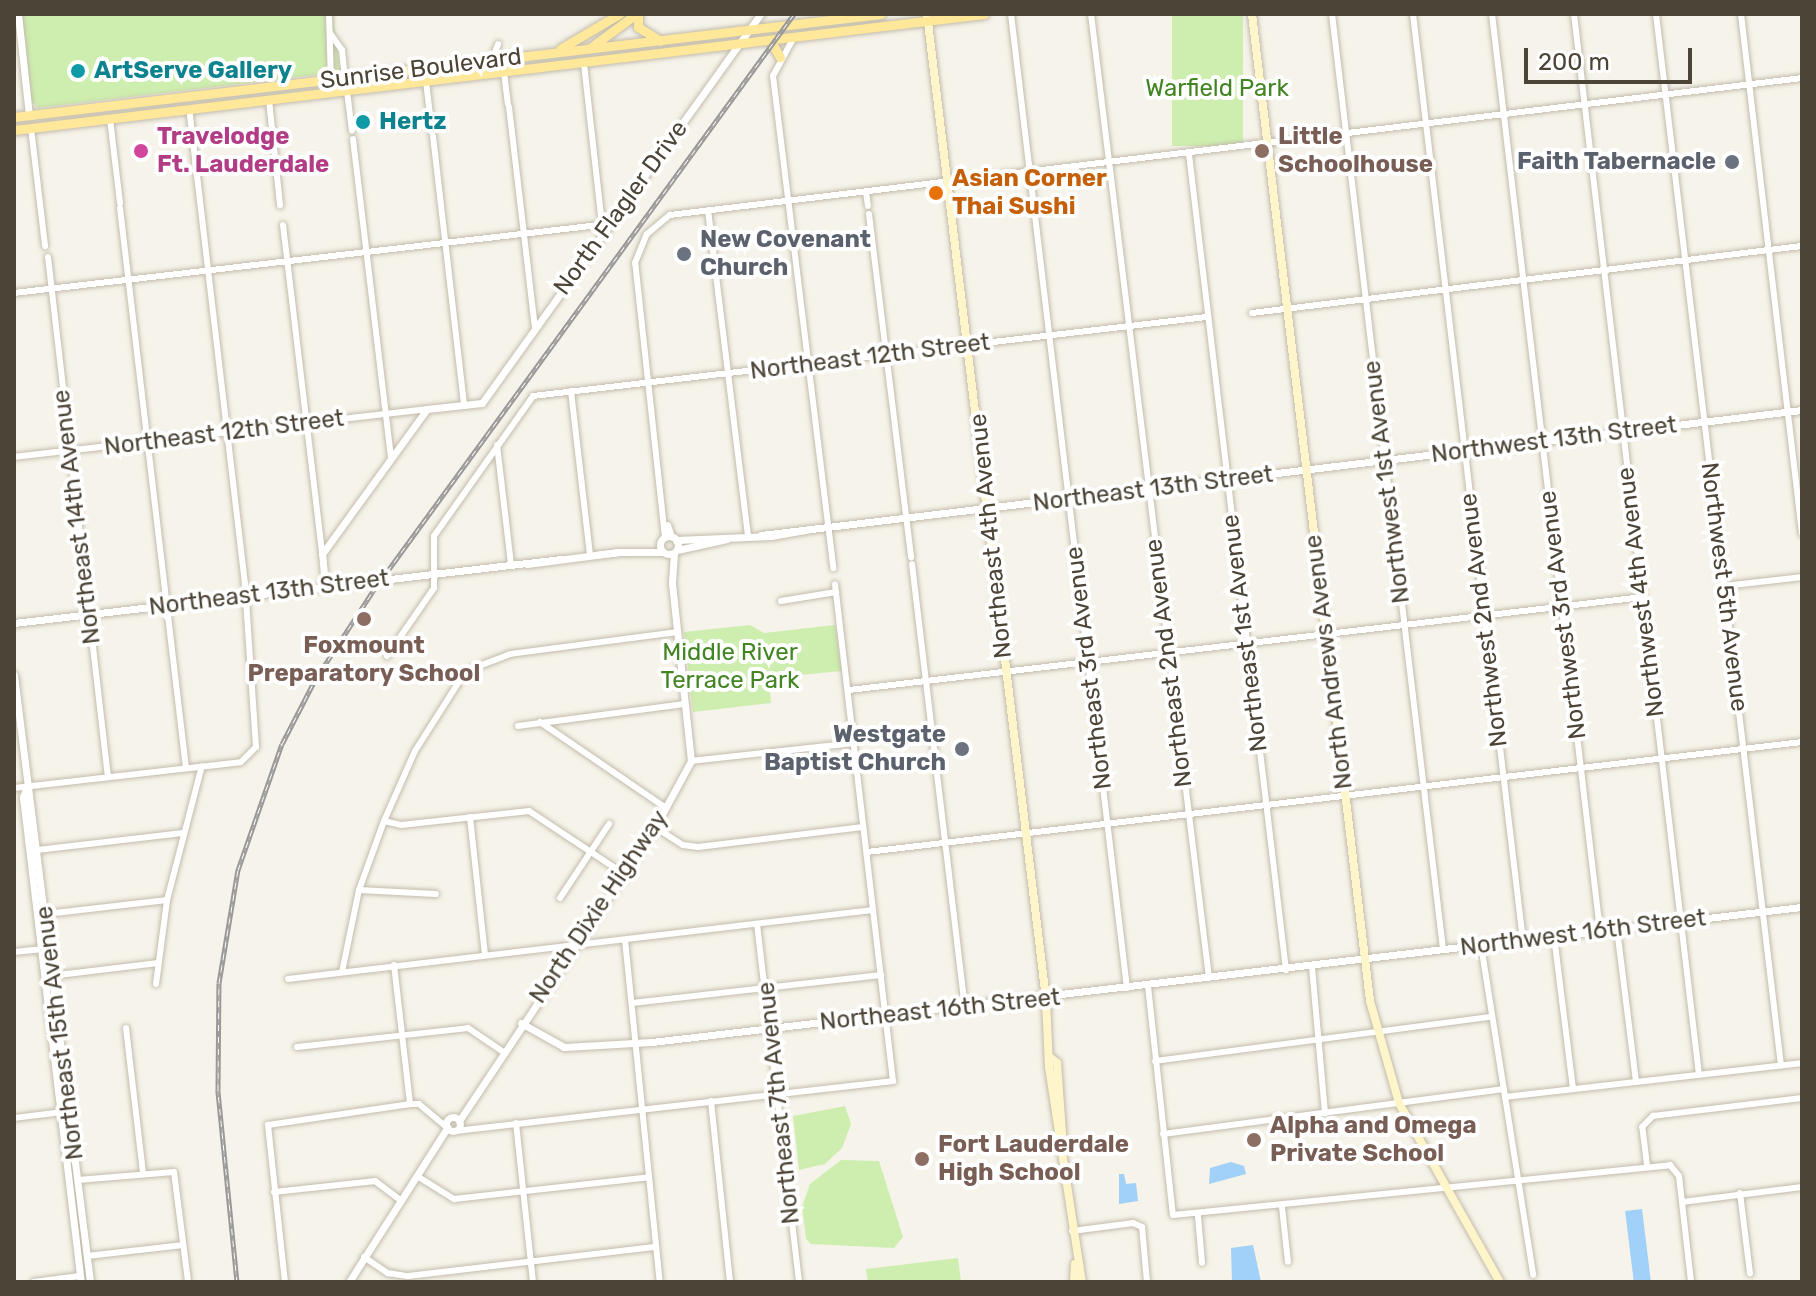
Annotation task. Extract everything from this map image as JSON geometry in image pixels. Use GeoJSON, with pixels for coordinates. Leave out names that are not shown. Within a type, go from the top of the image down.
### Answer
{"type":"FeatureCollection","features":[{"type":"Feature","properties":{"kind":"main road"},"geometry":{"type":"LineString","coordinates":[[541,54],[587,37],[619,14]]}},
{"type":"Feature","properties":{"kind":"main road"},"geometry":{"type":"LineString","coordinates":[[637,14],[638,27],[660,41]]}},
{"type":"Feature","properties":{"kind":"main road"},"geometry":{"type":"LineString","coordinates":[[530,69],[587,50],[637,14]]}},
{"type":"Feature","properties":{"kind":"main road"},"geometry":{"type":"LineString","coordinates":[[772,14],[780,26]]}},
{"type":"Feature","properties":{"kind":"main road"},"geometry":{"type":"LineString","coordinates":[[541,54],[881,14]]}},
{"type":"Feature","properties":{"kind":"main road"},"geometry":{"type":"LineString","coordinates":[[530,69],[742,44],[927,17],[984,14]]}},
{"type":"Feature","properties":{"kind":"main road","name":"North Andrews Avenue"},"geometry":{"type":"LineString","coordinates":[[1252,14],[1364,961],[1377,1032],[1399,1103],[1500,1282]]}},
{"type":"Feature","properties":{"kind":"main road","name":"Northeast 4th Avenue"},"geometry":{"type":"LineString","coordinates":[[927,17],[970,345],[1051,1058],[1057,1063],[1075,1259],[1082,1282]]}},
{"type":"Feature","properties":{"kind":"main road"},"geometry":{"type":"LineString","coordinates":[[794,37],[812,23]]}},
{"type":"Feature","properties":{"kind":"main road"},"geometry":{"type":"LineString","coordinates":[[770,40],[780,57]]}},
{"type":"Feature","properties":{"kind":"main road","name":"Sunrise Boulevard"},"geometry":{"type":"LineString","coordinates":[[14,117],[541,54]]}},
{"type":"Feature","properties":{"kind":"main road"},"geometry":{"type":"LineString","coordinates":[[408,83],[424,68]]}},
{"type":"Feature","properties":{"kind":"main road","name":"Sunrise Boulevard"},"geometry":{"type":"LineString","coordinates":[[14,130],[530,69]]}},
{"type":"Feature","properties":{"kind":"main road"},"geometry":{"type":"LineString","coordinates":[[327,93],[345,78]]}},
{"type":"Feature","properties":{"kind":"main road"},"geometry":{"type":"LineString","coordinates":[[189,109],[208,94]]}},
{"type":"Feature","properties":{"kind":"main road"},"geometry":{"type":"LineString","coordinates":[[1074,1282],[1075,1259]]}},
{"type":"Feature","properties":{"kind":"street"},"geometry":{"type":"LineString","coordinates":[[18,14],[29,115]]}},
{"type":"Feature","properties":{"kind":"street"},"geometry":{"type":"LineString","coordinates":[[329,14],[331,80]]}},
{"type":"Feature","properties":{"kind":"street","name":"North Flagler Drive"},"geometry":{"type":"LineString","coordinates":[[482,403],[761,14]]}},
{"type":"Feature","properties":{"kind":"street","name":"Northeast 3rd Avenue"},"geometry":{"type":"LineString","coordinates":[[1011,14],[1127,989]]}},
{"type":"Feature","properties":{"kind":"street","name":"Northeast 2nd Avenue"},"geometry":{"type":"LineString","coordinates":[[1091,14],[1209,978]]}},
{"type":"Feature","properties":{"kind":"street","name":"Northwest 1st Avenue"},"geometry":{"type":"LineString","coordinates":[[1332,14],[1443,949]]}},
{"type":"Feature","properties":{"kind":"street","name":"Northwest 2nd Avenue"},"geometry":{"type":"LineString","coordinates":[[1413,14],[1523,940]]}},
{"type":"Feature","properties":{"kind":"street","name":"Northwest 3rd Avenue"},"geometry":{"type":"LineString","coordinates":[[1492,14],[1600,931]]}},
{"type":"Feature","properties":{"kind":"street","name":"Northwest 4th Avenue"},"geometry":{"type":"LineString","coordinates":[[1574,14],[1607,270],[1622,432],[1699,1075]]}},
{"type":"Feature","properties":{"kind":"street","name":"Northwest 5th Avenue"},"geometry":{"type":"LineString","coordinates":[[1656,14],[1781,1066]]}},
{"type":"Feature","properties":{"kind":"street"},"geometry":{"type":"LineString","coordinates":[[1741,14],[1802,533]]}},
{"type":"Feature","properties":{"kind":"street"},"geometry":{"type":"LineString","coordinates":[[330,33],[342,50],[345,78]]}},
{"type":"Feature","properties":{"kind":"street"},"geometry":{"type":"LineString","coordinates":[[794,37],[780,57],[773,76],[833,568]]}},
{"type":"Feature","properties":{"kind":"street"},"geometry":{"type":"LineString","coordinates":[[497,60],[500,44]]}},
{"type":"Feature","properties":{"kind":"street"},"geometry":{"type":"LineString","coordinates":[[584,64],[601,215],[608,224]]}},
{"type":"Feature","properties":{"kind":"street"},"geometry":{"type":"LineString","coordinates":[[504,72],[535,328]]}},
{"type":"Feature","properties":{"kind":"street"},"geometry":{"type":"LineString","coordinates":[[672,574],[664,553],[668,539],[666,518],[635,263],[647,234],[670,215],[1802,78]]}},
{"type":"Feature","properties":{"kind":"street"},"geometry":{"type":"LineString","coordinates":[[426,81],[464,405]]}},
{"type":"Feature","properties":{"kind":"street"},"geometry":{"type":"LineString","coordinates":[[347,91],[391,459]]}},
{"type":"Feature","properties":{"kind":"street"},"geometry":{"type":"LineString","coordinates":[[269,100],[280,205]]}},
{"type":"Feature","properties":{"kind":"street"},"geometry":{"type":"LineString","coordinates":[[14,788],[249,759],[258,727],[189,109]]}},
{"type":"Feature","properties":{"kind":"street"},"geometry":{"type":"LineString","coordinates":[[110,119],[186,768]]}},
{"type":"Feature","properties":{"kind":"street"},"geometry":{"type":"LineString","coordinates":[[31,128],[45,246]]}},
{"type":"Feature","properties":{"kind":"street","name":"Northeast 1st Avenue"},"geometry":{"type":"LineString","coordinates":[[1189,154],[1286,970]]}},
{"type":"Feature","properties":{"kind":"street"},"geometry":{"type":"LineString","coordinates":[[866,192],[965,1009]]}},
{"type":"Feature","properties":{"kind":"street"},"geometry":{"type":"LineString","coordinates":[[708,210],[748,536]]}},
{"type":"Feature","properties":{"kind":"street"},"geometry":{"type":"LineString","coordinates":[[14,293],[608,224]]}},
{"type":"Feature","properties":{"kind":"street"},"geometry":{"type":"LineString","coordinates":[[283,225],[325,586]]}},
{"type":"Feature","properties":{"kind":"street"},"geometry":{"type":"LineString","coordinates":[[1252,313],[1802,246]]}},
{"type":"Feature","properties":{"kind":"street","name":"Northeast 14th Avenue"},"geometry":{"type":"LineString","coordinates":[[48,257],[108,777]]}},
{"type":"Feature","properties":{"kind":"street","name":"Northeast 12th Street"},"geometry":{"type":"LineString","coordinates":[[497,445],[533,396],[1207,317]]}},
{"type":"Feature","properties":{"kind":"street"},"geometry":{"type":"LineString","coordinates":[[571,391],[593,555]]}},
{"type":"Feature","properties":{"kind":"street","name":"Northeast 12th Street"},"geometry":{"type":"LineString","coordinates":[[14,457],[482,403]]}},
{"type":"Feature","properties":{"kind":"street"},"geometry":{"type":"LineString","coordinates":[[322,554],[427,409]]}},
{"type":"Feature","properties":{"kind":"street","name":"Northwest 13th Street"},"geometry":{"type":"LineString","coordinates":[[1306,471],[1802,410]]}},
{"type":"Feature","properties":{"kind":"street"},"geometry":{"type":"LineString","coordinates":[[497,445],[511,565]]}},
{"type":"Feature","properties":{"kind":"street"},"geometry":{"type":"LineString","coordinates":[[387,656],[434,588],[437,574],[434,536],[497,445]]}},
{"type":"Feature","properties":{"kind":"street","name":"Northeast 13th Street"},"geometry":{"type":"LineString","coordinates":[[642,549],[664,553],[748,536],[1306,471]]}},
{"type":"Feature","properties":{"kind":"street"},"geometry":{"type":"LineString","coordinates":[[668,539],[676,551],[672,574],[691,761],[854,743]]}},
{"type":"Feature","properties":{"kind":"street","name":"Northeast 13th Street"},"geometry":{"type":"LineString","coordinates":[[14,623],[619,552],[642,549],[668,539],[727,539]]}},
{"type":"Feature","properties":{"kind":"street"},"geometry":{"type":"LineString","coordinates":[[1724,586],[1802,577]]}},
{"type":"Feature","properties":{"kind":"street"},"geometry":{"type":"LineString","coordinates":[[285,1282],[268,1125],[410,1104],[453,1125],[470,1128],[893,1081],[835,584]]}},
{"type":"Feature","properties":{"kind":"street"},"geometry":{"type":"LineString","coordinates":[[781,601],[836,592]]}},
{"type":"Feature","properties":{"kind":"street"},"geometry":{"type":"LineString","coordinates":[[849,690],[1643,597]]}},
{"type":"Feature","properties":{"kind":"street"},"geometry":{"type":"LineString","coordinates":[[342,972],[359,890],[384,821],[439,710],[460,680],[487,661],[677,632]]}},
{"type":"Feature","properties":{"kind":"street","name":"Northeast 15th Avenue"},"geometry":{"type":"LineString","coordinates":[[14,675],[46,914],[49,976],[80,1279]]}},
{"type":"Feature","properties":{"kind":"street"},"geometry":{"type":"LineString","coordinates":[[518,726],[685,704]]}},
{"type":"Feature","properties":{"kind":"street"},"geometry":{"type":"LineString","coordinates":[[539,722],[666,808]]}},
{"type":"Feature","properties":{"kind":"street"},"geometry":{"type":"LineString","coordinates":[[867,852],[1802,742]]}},
{"type":"Feature","properties":{"kind":"street","name":"North Dixie Highway"},"geometry":{"type":"LineString","coordinates":[[349,1282],[400,1200],[621,872],[655,827],[691,761]]}},
{"type":"Feature","properties":{"kind":"street"},"geometry":{"type":"LineString","coordinates":[[156,984],[167,900],[182,833],[202,766]]}},
{"type":"Feature","properties":{"kind":"street","name":"Northeast 15th Avenue"},"geometry":{"type":"LineString","coordinates":[[27,786],[23,797],[41,949],[49,976]]}},
{"type":"Feature","properties":{"kind":"street"},"geometry":{"type":"LineString","coordinates":[[384,821],[401,825],[529,811],[621,872]]}},
{"type":"Feature","properties":{"kind":"street"},"geometry":{"type":"LineString","coordinates":[[470,817],[485,955]]}},
{"type":"Feature","properties":{"kind":"street"},"geometry":{"type":"LineString","coordinates":[[560,898],[609,824]]}},
{"type":"Feature","properties":{"kind":"street"},"geometry":{"type":"LineString","coordinates":[[655,827],[683,845],[698,847],[863,827]]}},
{"type":"Feature","properties":{"kind":"street"},"geometry":{"type":"LineString","coordinates":[[38,850],[182,833]]}},
{"type":"Feature","properties":{"kind":"street"},"geometry":{"type":"LineString","coordinates":[[359,890],[436,894]]}},
{"type":"Feature","properties":{"kind":"street"},"geometry":{"type":"LineString","coordinates":[[46,914],[167,900]]}},
{"type":"Feature","properties":{"kind":"street","name":"Northwest 16th Street"},"geometry":{"type":"LineString","coordinates":[[1364,961],[1802,907]]}},
{"type":"Feature","properties":{"kind":"street"},"geometry":{"type":"LineString","coordinates":[[288,979],[873,910]]}},
{"type":"Feature","properties":{"kind":"street","name":"Northeast 7th Avenue"},"geometry":{"type":"LineString","coordinates":[[757,924],[799,1282]]}},
{"type":"Feature","properties":{"kind":"street"},"geometry":{"type":"LineString","coordinates":[[1617,929],[1636,1082]]}},
{"type":"Feature","properties":{"kind":"street"},"geometry":{"type":"LineString","coordinates":[[1554,936],[1573,1089]]}},
{"type":"Feature","properties":{"kind":"street"},"geometry":{"type":"LineString","coordinates":[[625,940],[660,1282]]}},
{"type":"Feature","properties":{"kind":"street"},"geometry":{"type":"LineString","coordinates":[[1481,945],[1533,1275]]}},
{"type":"Feature","properties":{"kind":"street"},"geometry":{"type":"LineString","coordinates":[[14,952],[41,949]]}},
{"type":"Feature","properties":{"kind":"street","name":"Northeast 16th Street"},"geometry":{"type":"LineString","coordinates":[[521,1023],[564,1047],[635,1042],[965,1009],[1364,961]]}},
{"type":"Feature","properties":{"kind":"street"},"geometry":{"type":"LineString","coordinates":[[49,976],[158,963]]}},
{"type":"Feature","properties":{"kind":"street"},"geometry":{"type":"LineString","coordinates":[[394,965],[410,1104]]}},
{"type":"Feature","properties":{"kind":"street"},"geometry":{"type":"LineString","coordinates":[[1312,967],[1325,1113]]}},
{"type":"Feature","properties":{"kind":"street"},"geometry":{"type":"LineString","coordinates":[[632,1003],[881,975]]}},
{"type":"Feature","properties":{"kind":"street"},"geometry":{"type":"LineString","coordinates":[[1148,986],[1173,1215],[1198,1216],[1647,1165],[1670,1165],[1675,1170],[1682,1202],[1691,1282]]}},
{"type":"Feature","properties":{"kind":"street"},"geometry":{"type":"LineString","coordinates":[[1155,1061],[1491,1017]]}},
{"type":"Feature","properties":{"kind":"street"},"geometry":{"type":"LineString","coordinates":[[126,1028],[143,1172]]}},
{"type":"Feature","properties":{"kind":"street"},"geometry":{"type":"LineString","coordinates":[[297,1047],[468,1028],[502,1051]]}},
{"type":"Feature","properties":{"kind":"street"},"geometry":{"type":"LineString","coordinates":[[1163,1134],[1399,1103],[1573,1089],[1802,1063]]}},
{"type":"Feature","properties":{"kind":"street"},"geometry":{"type":"LineString","coordinates":[[1647,1165],[1642,1127],[1648,1118],[1802,1098]]}},
{"type":"Feature","properties":{"kind":"street"},"geometry":{"type":"LineString","coordinates":[[711,1101],[730,1282]]}},
{"type":"Feature","properties":{"kind":"street"},"geometry":{"type":"LineString","coordinates":[[14,1118],[65,1112]]}},
{"type":"Feature","properties":{"kind":"street","name":"Northeast 15th Avenue"},"geometry":{"type":"LineString","coordinates":[[65,1112],[78,1180],[90,1282]]}},
{"type":"Feature","properties":{"kind":"street"},"geometry":{"type":"LineString","coordinates":[[516,1123],[533,1282]]}},
{"type":"Feature","properties":{"kind":"street"},"geometry":{"type":"LineString","coordinates":[[78,1180],[143,1172],[174,1172],[188,1282]]}},
{"type":"Feature","properties":{"kind":"street"},"geometry":{"type":"LineString","coordinates":[[417,1176],[454,1199],[649,1177]]}},
{"type":"Feature","properties":{"kind":"street"},"geometry":{"type":"LineString","coordinates":[[274,1192],[375,1181],[400,1200]]}},
{"type":"Feature","properties":{"kind":"street"},"geometry":{"type":"LineString","coordinates":[[1682,1202],[1802,1187]]}},
{"type":"Feature","properties":{"kind":"street"},"geometry":{"type":"LineString","coordinates":[[1740,1193],[1750,1273]]}},
{"type":"Feature","properties":{"kind":"street"},"geometry":{"type":"LineString","coordinates":[[1282,1207],[1288,1262]]}},
{"type":"Feature","properties":{"kind":"street"},"geometry":{"type":"LineString","coordinates":[[1198,1216],[1202,1263]]}},
{"type":"Feature","properties":{"kind":"street"},"geometry":{"type":"LineString","coordinates":[[1072,1231],[1133,1223],[1142,1227],[1147,1282]]}},
{"type":"Feature","properties":{"kind":"street"},"geometry":{"type":"LineString","coordinates":[[87,1256],[183,1245]]}},
{"type":"Feature","properties":{"kind":"street"},"geometry":{"type":"LineString","coordinates":[[364,1257],[396,1276],[656,1247]]}},
{"type":"Feature","properties":{"kind":"street"},"geometry":{"type":"LineString","coordinates":[[34,1282],[80,1279]]}},
{"type":"Feature","properties":{"kind":"green space"},"geometry":{"type":"Polygon","coordinates":[[[21,14],[333,14],[340,72],[37,108],[31,100],[21,14]]]}},
{"type":"Feature","properties":{"kind":"green space","name":"Warfield Park"},"geometry":{"type":"Polygon","coordinates":[[[1172,14],[1243,14],[1243,146],[1172,146],[1172,14]]]}},
{"type":"Feature","properties":{"kind":"green space","name":"Middle River Terrace Park"},"geometry":{"type":"Polygon","coordinates":[[[750,625],[764,633],[835,625],[842,671],[769,678],[771,703],[693,712],[684,632],[750,625]]]}},
{"type":"Feature","properties":{"kind":"green space"},"geometry":{"type":"Polygon","coordinates":[[[845,1106],[851,1124],[842,1148],[825,1164],[799,1170],[793,1116],[845,1106]]]}},
{"type":"Feature","properties":{"kind":"green space"},"geometry":{"type":"Polygon","coordinates":[[[841,1160],[879,1161],[903,1237],[894,1248],[811,1244],[806,1239],[802,1207],[810,1184],[841,1160]]]}},
{"type":"Feature","properties":{"kind":"green space"},"geometry":{"type":"Polygon","coordinates":[[[958,1258],[961,1282],[868,1282],[866,1269],[958,1258]]]}},
{"type":"Feature","properties":{"kind":"water"},"geometry":{"type":"Polygon","coordinates":[[[1231,1162],[1244,1166],[1246,1174],[1209,1184],[1210,1168],[1231,1162]]]}},
{"type":"Feature","properties":{"kind":"water"},"geometry":{"type":"Polygon","coordinates":[[[1119,1174],[1124,1174],[1126,1184],[1136,1183],[1138,1201],[1119,1204],[1119,1174]]]}},
{"type":"Feature","properties":{"kind":"water"},"geometry":{"type":"Polygon","coordinates":[[[1642,1209],[1651,1282],[1634,1282],[1625,1211],[1642,1209]]]}},
{"type":"Feature","properties":{"kind":"water"},"geometry":{"type":"Polygon","coordinates":[[[1253,1245],[1261,1282],[1232,1282],[1231,1248],[1253,1245]]]}},
{"type":"Feature","properties":{"kind":"railway"},"geometry":{"type":"LineString","coordinates":[[237,1282],[218,1090],[219,983],[238,870],[282,744],[315,680],[373,591],[794,14]]}},
{"type":"Feature","properties":{"kind":"place","name":"ArtServe Gallery"},"geometry":{"type":"Point","coordinates":[78,71]}},
{"type":"Feature","properties":{"kind":"place","name":"Hertz"},"geometry":{"type":"Point","coordinates":[363,122]}},
{"type":"Feature","properties":{"kind":"place","name":"Travelodge Ft. Lauderdale"},"geometry":{"type":"Point","coordinates":[141,151]}},
{"type":"Feature","properties":{"kind":"place","name":"Little Schoolhouse"},"geometry":{"type":"Point","coordinates":[1262,151]}},
{"type":"Feature","properties":{"kind":"place","name":"Faith Tabernacle"},"geometry":{"type":"Point","coordinates":[1732,162]}},
{"type":"Feature","properties":{"kind":"place","name":"Asian Corner Thai Sushi"},"geometry":{"type":"Point","coordinates":[936,193]}},
{"type":"Feature","properties":{"kind":"place","name":"New Covenant Church"},"geometry":{"type":"Point","coordinates":[684,254]}},
{"type":"Feature","properties":{"kind":"place","name":"Foxmount Preparatory School"},"geometry":{"type":"Point","coordinates":[364,619]}},
{"type":"Feature","properties":{"kind":"place","name":"Westgate Baptist Church"},"geometry":{"type":"Point","coordinates":[962,749]}},
{"type":"Feature","properties":{"kind":"place","name":"Alpha and Omega Private School"},"geometry":{"type":"Point","coordinates":[1254,1140]}},
{"type":"Feature","properties":{"kind":"place","name":"Fort Lauderdale High School"},"geometry":{"type":"Point","coordinates":[922,1159]}}]}
